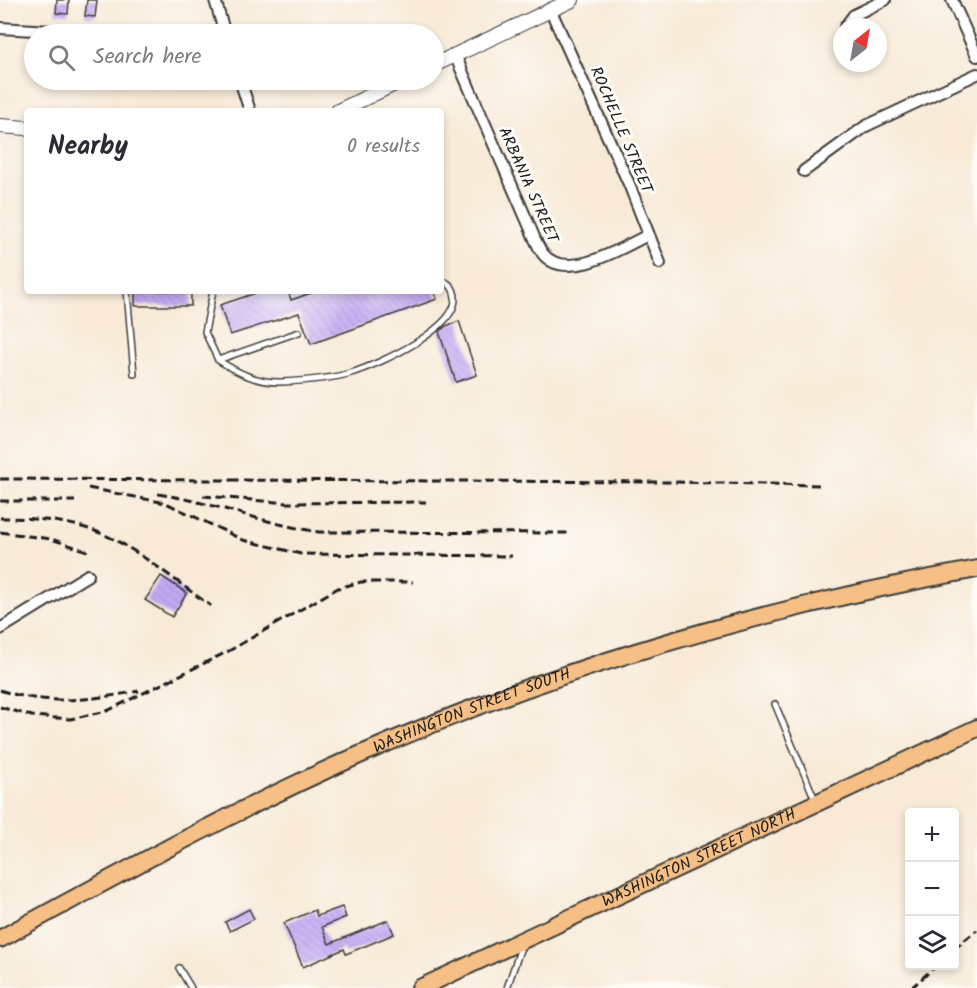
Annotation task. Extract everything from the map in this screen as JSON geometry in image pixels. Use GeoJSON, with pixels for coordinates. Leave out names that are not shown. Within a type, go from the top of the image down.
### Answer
{"type":"FeatureCollection","features":[{"type":"Feature","properties":{"kind":"highway","name":"WASHINGTON STREET SOUTH"},"geometry":{"type":"LineString","coordinates":[[0,939],[156,854],[288,787],[384,744],[499,697],[619,657],[773,612],[977,569]]}},
{"type":"Feature","properties":{"kind":"highway","name":"WASHINGTON STREET NORTH"},"geometry":{"type":"LineString","coordinates":[[420,988],[977,728]]}},
{"type":"Feature","properties":{"kind":"street"},"geometry":{"type":"LineString","coordinates":[[215,0],[222,24]]}},
{"type":"Feature","properties":{"kind":"street"},"geometry":{"type":"LineString","coordinates":[[444,60],[572,0]]}},
{"type":"Feature","properties":{"kind":"street"},"geometry":{"type":"LineString","coordinates":[[852,18],[885,0]]}},
{"type":"Feature","properties":{"kind":"street"},"geometry":{"type":"LineString","coordinates":[[952,0],[977,56]]}},
{"type":"Feature","properties":{"kind":"street","name":"ROCHELLE STREET"},"geometry":{"type":"LineString","coordinates":[[551,11],[629,184],[660,263]]}},
{"type":"Feature","properties":{"kind":"street"},"geometry":{"type":"LineString","coordinates":[[0,28],[24,29]]}},
{"type":"Feature","properties":{"kind":"street","name":"ARBANIA STREET"},"geometry":{"type":"LineString","coordinates":[[455,55],[540,250],[550,260],[561,266],[580,265],[648,235]]}},
{"type":"Feature","properties":{"kind":"street"},"geometry":{"type":"LineString","coordinates":[[804,171],[867,126],[977,74]]}},
{"type":"Feature","properties":{"kind":"street"},"geometry":{"type":"LineString","coordinates":[[243,90],[249,108]]}},
{"type":"Feature","properties":{"kind":"street"},"geometry":{"type":"LineString","coordinates":[[344,108],[382,90]]}},
{"type":"Feature","properties":{"kind":"street"},"geometry":{"type":"LineString","coordinates":[[0,126],[24,128]]}},
{"type":"Feature","properties":{"kind":"street"},"geometry":{"type":"LineString","coordinates":[[0,629],[88,575]]}},
{"type":"Feature","properties":{"kind":"lane"},"geometry":{"type":"LineString","coordinates":[[212,294],[205,332],[218,360],[242,376],[281,382],[351,373],[422,340],[444,323],[455,302],[454,289],[448,282],[444,281]]}},
{"type":"Feature","properties":{"kind":"lane"},"geometry":{"type":"LineString","coordinates":[[127,294],[134,374]]}},
{"type":"Feature","properties":{"kind":"lane"},"geometry":{"type":"LineString","coordinates":[[218,360],[299,332]]}},
{"type":"Feature","properties":{"kind":"lane"},"geometry":{"type":"LineString","coordinates":[[775,704],[816,803]]}},
{"type":"Feature","properties":{"kind":"lane"},"geometry":{"type":"LineString","coordinates":[[507,988],[524,938]]}},
{"type":"Feature","properties":{"kind":"lane"},"geometry":{"type":"LineString","coordinates":[[179,968],[191,988]]}},
{"type":"Feature","properties":{"kind":"building"},"geometry":{"type":"Polygon","coordinates":[[[57,0],[69,0],[68,14],[56,13],[57,0]]]}},
{"type":"Feature","properties":{"kind":"building"},"geometry":{"type":"Polygon","coordinates":[[[87,0],[97,0],[95,17],[85,16],[87,0]]]}},
{"type":"Feature","properties":{"kind":"building"},"geometry":{"type":"Polygon","coordinates":[[[135,294],[191,294],[191,306],[135,306],[135,294]]]}},
{"type":"Feature","properties":{"kind":"building"},"geometry":{"type":"Polygon","coordinates":[[[253,294],[289,294],[291,300],[308,294],[435,294],[437,299],[311,344],[299,313],[230,335],[220,305],[253,294]]]}},
{"type":"Feature","properties":{"kind":"building"},"geometry":{"type":"Polygon","coordinates":[[[459,321],[477,375],[456,382],[439,332],[446,326],[459,321]]]}},
{"type":"Feature","properties":{"kind":"building"},"geometry":{"type":"Polygon","coordinates":[[[161,576],[187,593],[172,617],[145,600],[161,576]]]}},
{"type":"Feature","properties":{"kind":"building"},"geometry":{"type":"Polygon","coordinates":[[[342,907],[346,917],[322,927],[329,944],[388,920],[394,934],[346,954],[344,949],[303,967],[284,923],[315,910],[317,916],[342,907]]]}},
{"type":"Feature","properties":{"kind":"building"},"geometry":{"type":"Polygon","coordinates":[[[249,909],[254,919],[230,931],[225,922],[249,909]]]}},
{"type":"Feature","properties":{"kind":"railway"},"geometry":{"type":"LineString","coordinates":[[0,479],[670,482],[820,485]]}},
{"type":"Feature","properties":{"kind":"railway"},"geometry":{"type":"LineString","coordinates":[[88,488],[166,503],[243,540],[301,554],[512,556]]}},
{"type":"Feature","properties":{"kind":"railway"},"geometry":{"type":"LineString","coordinates":[[158,494],[319,532],[571,533]]}},
{"type":"Feature","properties":{"kind":"railway"},"geometry":{"type":"LineString","coordinates":[[203,496],[288,503],[426,502]]}},
{"type":"Feature","properties":{"kind":"railway"},"geometry":{"type":"LineString","coordinates":[[0,501],[75,501]]}},
{"type":"Feature","properties":{"kind":"railway"},"geometry":{"type":"LineString","coordinates":[[0,518],[48,520],[95,531],[139,554],[211,606]]}},
{"type":"Feature","properties":{"kind":"railway"},"geometry":{"type":"LineString","coordinates":[[0,532],[51,539],[90,552]]}},
{"type":"Feature","properties":{"kind":"railway"},"geometry":{"type":"LineString","coordinates":[[0,707],[32,716],[70,719],[107,711],[227,652],[338,588],[361,582],[413,582]]}},
{"type":"Feature","properties":{"kind":"railway"},"geometry":{"type":"LineString","coordinates":[[0,690],[52,700],[86,699],[139,691]]}},
{"type":"Feature","properties":{"kind":"railway"},"geometry":{"type":"LineString","coordinates":[[959,945],[977,930]]}},
{"type":"Feature","properties":{"kind":"railway"},"geometry":{"type":"LineString","coordinates":[[911,988],[931,970]]}}]}
